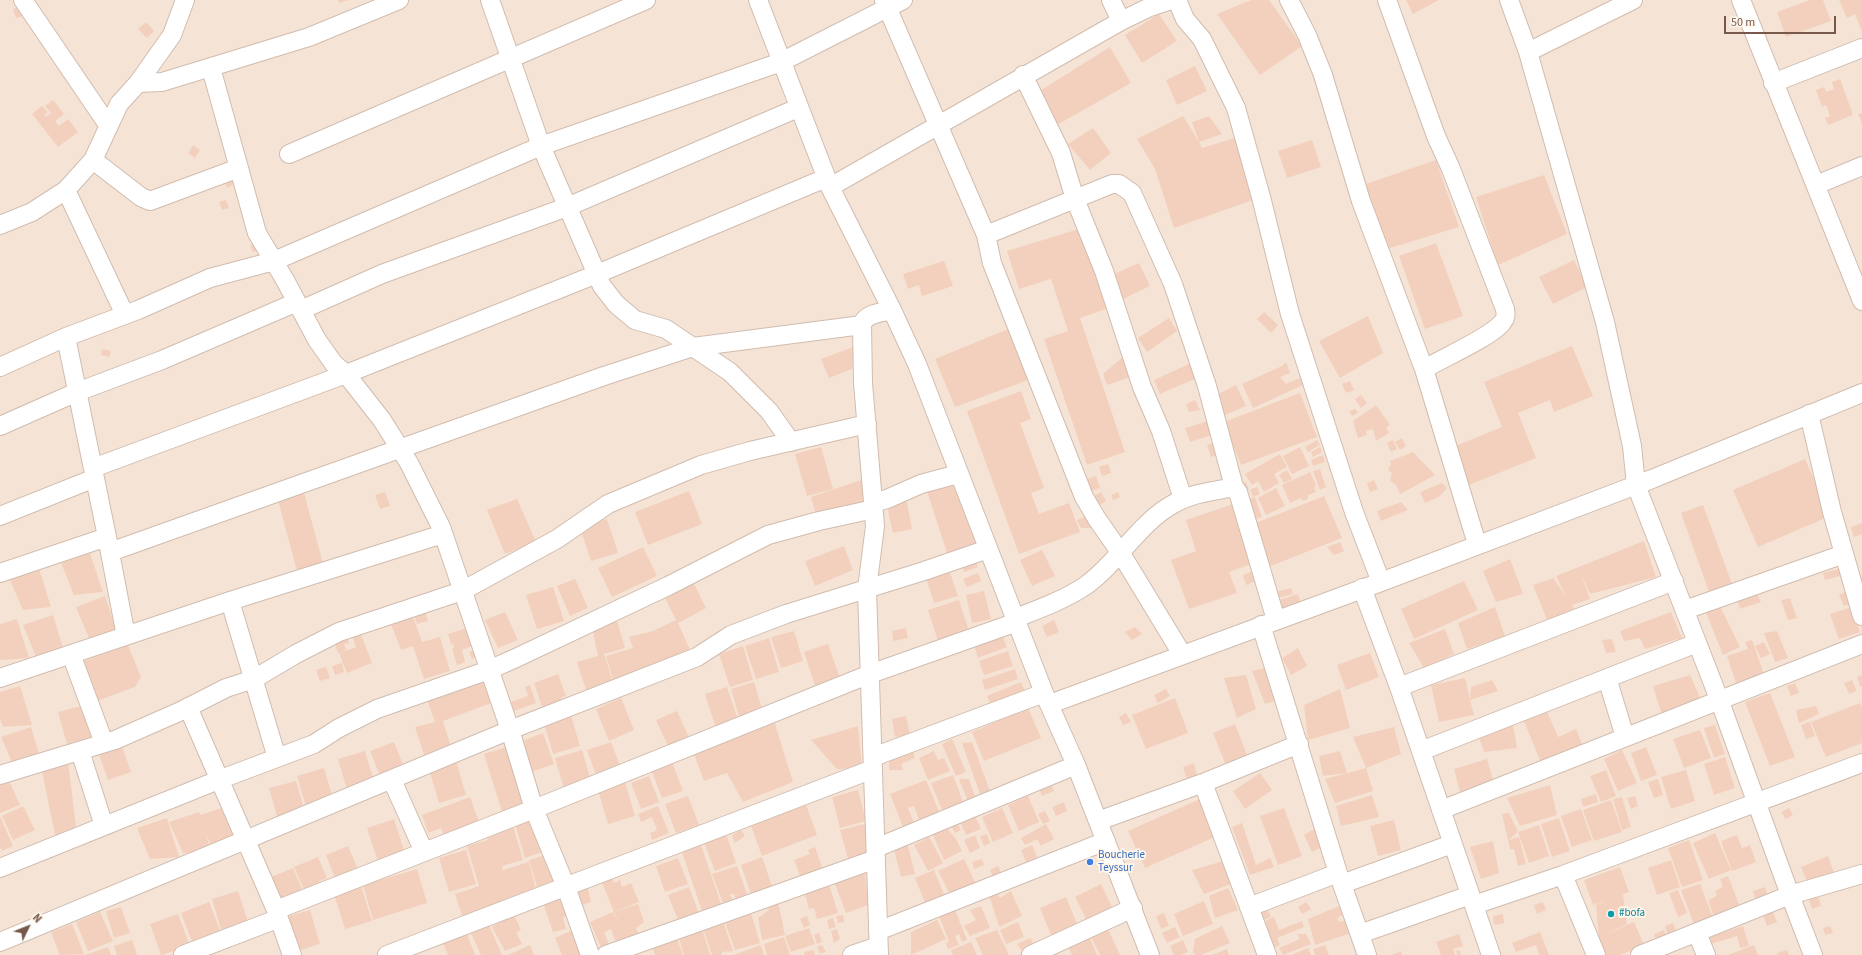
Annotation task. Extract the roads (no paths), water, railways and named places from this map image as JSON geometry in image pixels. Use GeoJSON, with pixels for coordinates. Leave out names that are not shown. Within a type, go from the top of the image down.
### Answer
{"type":"FeatureCollection","features":[{"type":"Feature","properties":{"kind":"street"},"geometry":{"type":"LineString","coordinates":[[23,0],[108,125]]}},
{"type":"Feature","properties":{"kind":"street"},"geometry":{"type":"LineString","coordinates":[[0,225],[32,212],[66,190],[93,160],[119,104],[138,83],[172,35],[185,0]]}},
{"type":"Feature","properties":{"kind":"street"},"geometry":{"type":"LineString","coordinates":[[138,83],[162,82],[309,37],[399,0]]}},
{"type":"Feature","properties":{"kind":"street"},"geometry":{"type":"LineString","coordinates":[[490,0],[541,146],[602,286],[616,304],[635,320],[666,329],[730,372],[769,411],[791,442]]}},
{"type":"Feature","properties":{"kind":"street"},"geometry":{"type":"LineString","coordinates":[[289,154],[646,0]]}},
{"type":"Feature","properties":{"kind":"street"},"geometry":{"type":"LineString","coordinates":[[758,0],[780,62],[828,182],[892,310],[917,364],[958,474],[1047,698],[1076,765],[1133,908],[1150,955]]}},
{"type":"Feature","properties":{"kind":"street"},"geometry":{"type":"LineString","coordinates":[[0,367],[66,337],[125,315],[210,278],[274,261],[541,146],[780,62],[886,5],[903,0]]}},
{"type":"Feature","properties":{"kind":"street"},"geometry":{"type":"LineString","coordinates":[[1111,0],[1121,21]]}},
{"type":"Feature","properties":{"kind":"street"},"geometry":{"type":"LineString","coordinates":[[0,516],[94,473],[828,182],[939,126],[1023,76],[1121,21],[1150,7],[1171,0]]}},
{"type":"Feature","properties":{"kind":"street"},"geometry":{"type":"LineString","coordinates":[[1177,0],[1185,19],[1202,39],[1236,108],[1261,197],[1290,314],[1354,512],[1381,582]]}},
{"type":"Feature","properties":{"kind":"street"},"geometry":{"type":"LineString","coordinates":[[1289,0],[1307,35],[1323,75],[1361,201],[1424,369],[1477,544]]}},
{"type":"Feature","properties":{"kind":"street"},"geometry":{"type":"LineString","coordinates":[[1387,0],[1436,136],[1475,229],[1505,309],[1506,316],[1502,323],[1492,332],[1424,369]]}},
{"type":"Feature","properties":{"kind":"street"},"geometry":{"type":"LineString","coordinates":[[1509,0],[1528,52],[1605,322],[1632,446],[1636,485],[1719,699],[1813,955]]}},
{"type":"Feature","properties":{"kind":"street"},"geometry":{"type":"LineString","coordinates":[[1528,52],[1633,0]]}},
{"type":"Feature","properties":{"kind":"street"},"geometry":{"type":"LineString","coordinates":[[1741,0],[1773,83],[1816,185],[1862,301]]}},
{"type":"Feature","properties":{"kind":"street"},"geometry":{"type":"LineString","coordinates":[[886,5],[986,235],[992,263],[1084,497],[1120,552],[1182,654]]}},
{"type":"Feature","properties":{"kind":"street"},"geometry":{"type":"LineString","coordinates":[[1773,83],[1862,48]]}},
{"type":"Feature","properties":{"kind":"street"},"geometry":{"type":"LineString","coordinates":[[211,68],[257,233],[317,340],[334,364],[346,374],[366,398],[400,449],[441,527],[510,730],[534,809],[566,887],[590,955]]}},
{"type":"Feature","properties":{"kind":"street"},"geometry":{"type":"LineString","coordinates":[[1023,76],[1061,153],[1075,199],[1104,271],[1142,387],[1161,431],[1183,498]]}},
{"type":"Feature","properties":{"kind":"street"},"geometry":{"type":"LineString","coordinates":[[0,426],[77,392],[299,306],[382,274],[567,207],[798,108]]}},
{"type":"Feature","properties":{"kind":"street"},"geometry":{"type":"LineString","coordinates":[[93,160],[150,202],[239,168]]}},
{"type":"Feature","properties":{"kind":"street"},"geometry":{"type":"LineString","coordinates":[[1816,185],[1862,166]]}},
{"type":"Feature","properties":{"kind":"street"},"geometry":{"type":"LineString","coordinates":[[986,235],[1112,184],[1119,184],[1132,193],[1173,284],[1207,386],[1234,487],[1238,492],[1268,623],[1299,744],[1340,878],[1367,955]]}},
{"type":"Feature","properties":{"kind":"street"},"geometry":{"type":"LineString","coordinates":[[66,190],[125,315]]}},
{"type":"Feature","properties":{"kind":"street"},"geometry":{"type":"LineString","coordinates":[[879,944],[867,589],[875,526],[867,424],[862,325],[868,316],[892,310]]}},
{"type":"Feature","properties":{"kind":"street"},"geometry":{"type":"LineString","coordinates":[[0,573],[109,544],[400,449],[604,376],[693,347],[862,325]]}},
{"type":"Feature","properties":{"kind":"street"},"geometry":{"type":"LineString","coordinates":[[66,337],[109,544],[126,636]]}},
{"type":"Feature","properties":{"kind":"street"},"geometry":{"type":"LineString","coordinates":[[387,955],[566,887],[873,763],[1047,698],[1182,654],[1381,582],[1477,544],[1636,485],[1862,393]]}},
{"type":"Feature","properties":{"kind":"street"},"geometry":{"type":"LineString","coordinates":[[1809,414],[1844,554],[1862,616]]}},
{"type":"Feature","properties":{"kind":"street"},"geometry":{"type":"LineString","coordinates":[[0,775],[80,751],[149,726],[226,688],[254,679],[296,654],[339,632],[462,591],[557,539],[608,504],[701,465],[867,424]]}},
{"type":"Feature","properties":{"kind":"street"},"geometry":{"type":"LineString","coordinates":[[0,868],[221,779],[314,744],[339,728],[377,709],[489,670],[543,647],[768,535],[874,506],[921,484],[958,474]]}},
{"type":"Feature","properties":{"kind":"street"},"geometry":{"type":"LineString","coordinates":[[183,955],[424,852],[870,674],[1016,620],[1062,599],[1086,585],[1146,525],[1173,504],[1183,498],[1234,487]]}},
{"type":"Feature","properties":{"kind":"street"},"geometry":{"type":"LineString","coordinates":[[0,678],[230,601],[443,534]]}},
{"type":"Feature","properties":{"kind":"street"},"geometry":{"type":"LineString","coordinates":[[0,942],[510,730],[697,657],[731,636],[786,614],[988,549]]}},
{"type":"Feature","properties":{"kind":"street"},"geometry":{"type":"LineString","coordinates":[[1685,610],[1844,554]]}},
{"type":"Feature","properties":{"kind":"street"},"geometry":{"type":"LineString","coordinates":[[1399,687],[1674,581]]}},
{"type":"Feature","properties":{"kind":"street"},"geometry":{"type":"LineString","coordinates":[[1362,588],[1399,687],[1490,955]]}},
{"type":"Feature","properties":{"kind":"street"},"geometry":{"type":"LineString","coordinates":[[230,601],[278,758]]}},
{"type":"Feature","properties":{"kind":"street"},"geometry":{"type":"LineString","coordinates":[[1421,751],[1697,643]]}},
{"type":"Feature","properties":{"kind":"street"},"geometry":{"type":"LineString","coordinates":[[1441,810],[1719,699],[1837,656],[1862,644]]}},
{"type":"Feature","properties":{"kind":"street"},"geometry":{"type":"LineString","coordinates":[[70,654],[104,743]]}},
{"type":"Feature","properties":{"kind":"street"},"geometry":{"type":"LineString","coordinates":[[1607,678],[1625,737]]}},
{"type":"Feature","properties":{"kind":"street"},"geometry":{"type":"LineString","coordinates":[[188,708],[221,779],[292,955]]}},
{"type":"Feature","properties":{"kind":"street"},"geometry":{"type":"LineString","coordinates":[[1098,821],[1203,783],[1299,744]]}},
{"type":"Feature","properties":{"kind":"street"},"geometry":{"type":"LineString","coordinates":[[80,751],[104,826]]}},
{"type":"Feature","properties":{"kind":"street"},"geometry":{"type":"LineString","coordinates":[[1360,934],[1472,900],[1563,875],[1862,763]]}},
{"type":"Feature","properties":{"kind":"street"},"geometry":{"type":"LineString","coordinates":[[606,955],[876,854],[1076,765]]}},
{"type":"Feature","properties":{"kind":"street"},"geometry":{"type":"LineString","coordinates":[[392,780],[424,852]]}},
{"type":"Feature","properties":{"kind":"street"},"geometry":{"type":"LineString","coordinates":[[1203,783],[1267,955]]}},
{"type":"Feature","properties":{"kind":"street"},"geometry":{"type":"LineString","coordinates":[[852,955],[1106,841]]}},
{"type":"Feature","properties":{"kind":"street"},"geometry":{"type":"LineString","coordinates":[[1249,907],[1452,844]]}},
{"type":"Feature","properties":{"kind":"street"},"geometry":{"type":"LineString","coordinates":[[1640,955],[1790,895],[1862,874]]}},
{"type":"Feature","properties":{"kind":"street"},"geometry":{"type":"LineString","coordinates":[[1563,875],[1596,955]]}},
{"type":"Feature","properties":{"kind":"street"},"geometry":{"type":"LineString","coordinates":[[1032,955],[1133,908]]}},
{"type":"Feature","properties":{"kind":"street"},"geometry":{"type":"LineString","coordinates":[[1697,933],[1706,955]]}},
{"type":"Feature","properties":{"kind":"street"},"geometry":{"type":"LineString","coordinates":[[0,950],[2,955]]}},
{"type":"Feature","properties":{"kind":"place","name":"Boucherie Teyssur"},"geometry":{"type":"Point","coordinates":[1090,862]}},
{"type":"Feature","properties":{"kind":"place","name":"#bofa"},"geometry":{"type":"Point","coordinates":[1611,914]}}]}
